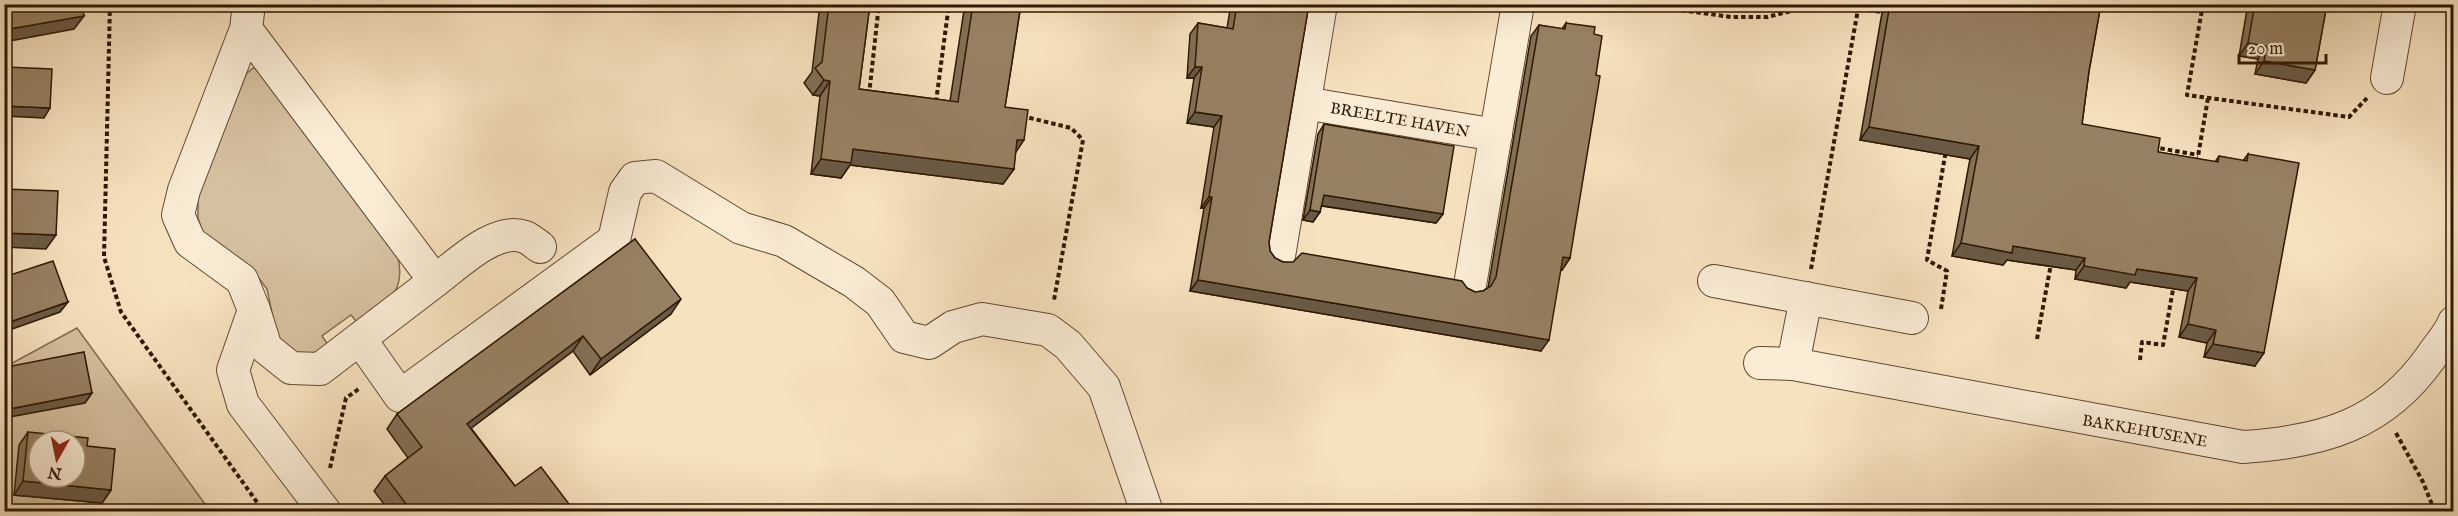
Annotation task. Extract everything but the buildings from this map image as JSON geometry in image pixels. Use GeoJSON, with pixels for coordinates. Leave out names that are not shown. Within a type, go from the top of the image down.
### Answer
{"type":"FeatureCollection","features":[{"type":"Feature","properties":{"kind":"street"},"geometry":{"type":"LineString","coordinates":[[1279,256],[1321,4]]}},
{"type":"Feature","properties":{"kind":"street"},"geometry":{"type":"LineString","coordinates":[[2387,78],[2400,4]]}},
{"type":"Feature","properties":{"kind":"street"},"geometry":{"type":"LineString","coordinates":[[1470,285],[1496,135],[1511,6]]}},
{"type":"Feature","properties":{"kind":"street"},"geometry":{"type":"LineString","coordinates":[[248,17],[435,281]]}},
{"type":"Feature","properties":{"kind":"street"},"geometry":{"type":"LineString","coordinates":[[248,17],[184,190],[178,215],[190,242],[242,280],[266,348],[291,368],[320,369],[492,240],[506,235],[524,237],[540,247]]}},
{"type":"Feature","properties":{"kind":"street","name":"BREELTE HAVEN"},"geometry":{"type":"LineString","coordinates":[[1304,103],[1496,135]]}},
{"type":"Feature","properties":{"kind":"street"},"geometry":{"type":"LineString","coordinates":[[360,339],[400,396],[614,240],[626,192],[635,178],[656,176],[741,228],[784,241],[854,282],[880,302],[904,337],[929,343],[953,327],[982,319],[1048,330],[1068,345],[1104,387],[1147,512]]}},
{"type":"Feature","properties":{"kind":"street"},"geometry":{"type":"LineString","coordinates":[[1714,281],[1912,318]]}},
{"type":"Feature","properties":{"kind":"street"},"geometry":{"type":"LineString","coordinates":[[1793,364],[1806,298]]}},
{"type":"Feature","properties":{"kind":"street"},"geometry":{"type":"LineString","coordinates":[[254,310],[233,370],[243,404],[325,512]]}},
{"type":"Feature","properties":{"kind":"street","name":"BAKKEHUSENE"},"geometry":{"type":"LineString","coordinates":[[1760,363],[1793,364],[2243,447],[2288,444],[2335,432],[2383,408],[2422,370],[2454,322]]}},
{"type":"Feature","properties":{"kind":"path"},"geometry":{"type":"LineString","coordinates":[[110,4],[104,257],[121,312],[264,512]]}},
{"type":"Feature","properties":{"kind":"path"},"geometry":{"type":"LineString","coordinates":[[879,4],[868,94],[879,96]]}},
{"type":"Feature","properties":{"kind":"path"},"geometry":{"type":"LineString","coordinates":[[936,102],[950,4]]}},
{"type":"Feature","properties":{"kind":"path"},"geometry":{"type":"LineString","coordinates":[[1637,4],[1731,17],[1767,17],[1820,4]]}},
{"type":"Feature","properties":{"kind":"path"},"geometry":{"type":"LineString","coordinates":[[1675,11],[1676,4]]}},
{"type":"Feature","properties":{"kind":"path"},"geometry":{"type":"LineString","coordinates":[[1832,4],[1859,6],[1891,13]]}},
{"type":"Feature","properties":{"kind":"path"},"geometry":{"type":"LineString","coordinates":[[2204,4],[2187,95],[2349,117],[2387,78]]}},
{"type":"Feature","properties":{"kind":"path"},"geometry":{"type":"LineString","coordinates":[[1806,298],[1859,6]]}},
{"type":"Feature","properties":{"kind":"path"},"geometry":{"type":"LineString","coordinates":[[2196,167],[2208,98]]}},
{"type":"Feature","properties":{"kind":"path"},"geometry":{"type":"LineString","coordinates":[[924,101],[947,104]]}},
{"type":"Feature","properties":{"kind":"path"},"geometry":{"type":"LineString","coordinates":[[1015,115],[1038,118],[1071,128],[1083,140],[1048,330]]}},
{"type":"Feature","properties":{"kind":"path"},"geometry":{"type":"LineString","coordinates":[[1942,304],[1947,271],[1927,260],[1947,143]]}},
{"type":"Feature","properties":{"kind":"path"},"geometry":{"type":"LineString","coordinates":[[2143,145],[2198,155]]}},
{"type":"Feature","properties":{"kind":"path"},"geometry":{"type":"LineString","coordinates":[[2037,339],[2052,259]]}},
{"type":"Feature","properties":{"kind":"path"},"geometry":{"type":"LineString","coordinates":[[2139,360],[2142,342],[2163,345],[2174,284]]}},
{"type":"Feature","properties":{"kind":"path"},"geometry":{"type":"LineString","coordinates":[[329,474],[346,398],[383,372]]}},
{"type":"Feature","properties":{"kind":"path"},"geometry":{"type":"LineString","coordinates":[[2383,408],[2423,482],[2435,512]]}},
{"type":"Feature","properties":{"kind":"shaded area"},"geometry":{"type":"Polygon","coordinates":[[[253,68],[257,69],[394,243],[398,259],[399,282],[389,299],[360,326],[351,315],[322,336],[331,349],[319,357],[287,352],[276,332],[267,289],[255,273],[203,234],[198,218],[198,197],[246,74],[253,68]]]}},
{"type":"Feature","properties":{"kind":"shaded area"},"geometry":{"type":"Polygon","coordinates":[[[77,328],[210,511],[5,512],[5,367],[77,328]]]}}]}
